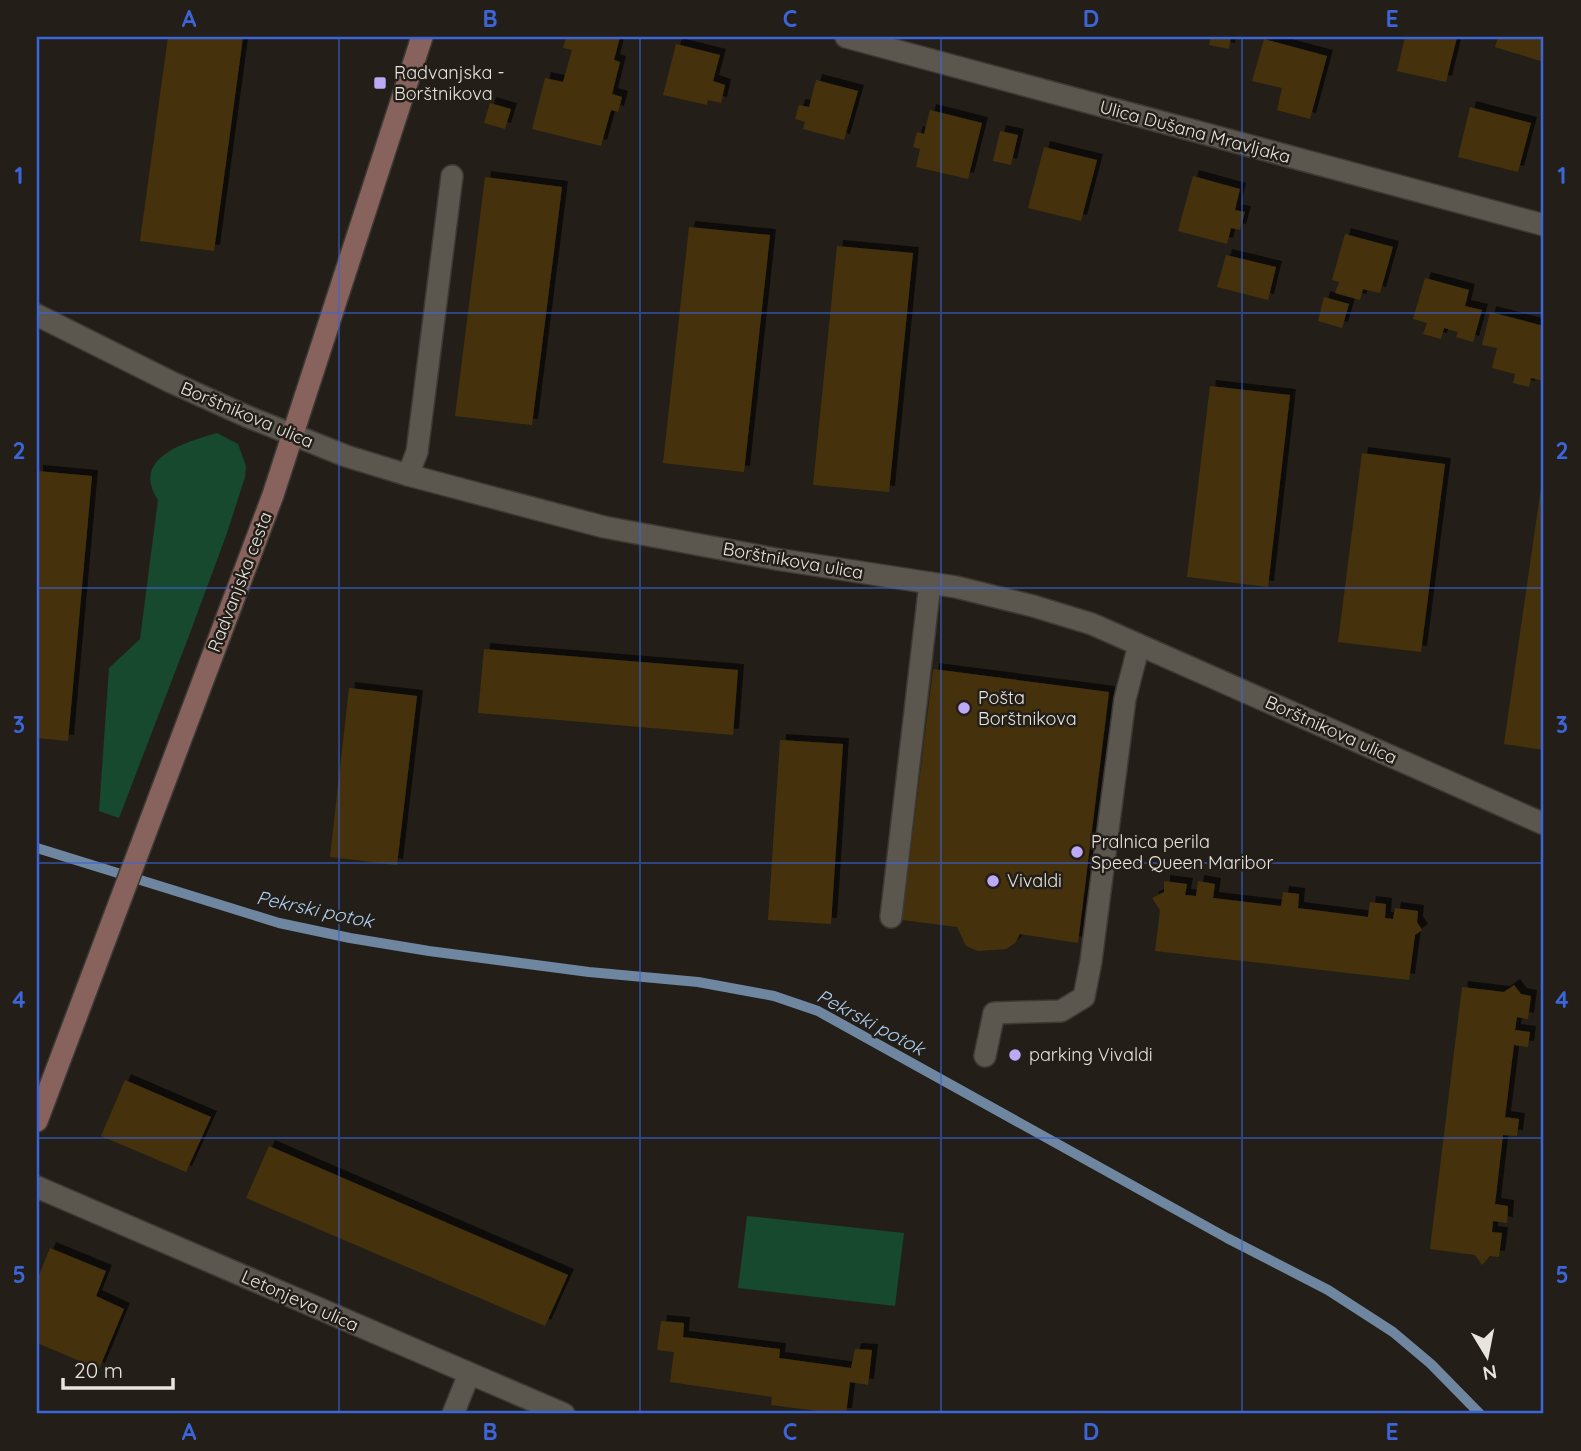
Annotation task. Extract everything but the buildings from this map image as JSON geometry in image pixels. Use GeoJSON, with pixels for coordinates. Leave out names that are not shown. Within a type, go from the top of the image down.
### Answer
{"type":"FeatureCollection","features":[{"type":"Feature","properties":{"kind":"street","name":"Radvanjska cesta"},"geometry":{"type":"LineString","coordinates":[[37,1121],[273,495],[422,37]]}},
{"type":"Feature","properties":{"kind":"street","name":"Ulica Dušana Mravljaka"},"geometry":{"type":"LineString","coordinates":[[846,37],[1544,225]]}},
{"type":"Feature","properties":{"kind":"street"},"geometry":{"type":"LineString","coordinates":[[408,475],[417,453],[452,176]]}},
{"type":"Feature","properties":{"kind":"street","name":"Borštnikova ulica"},"geometry":{"type":"LineString","coordinates":[[37,314],[171,382],[292,436],[408,475],[604,527],[776,559],[930,583],[1033,606],[1092,624],[1544,824]]}},
{"type":"Feature","properties":{"kind":"street"},"geometry":{"type":"LineString","coordinates":[[891,917],[930,583]]}},
{"type":"Feature","properties":{"kind":"street"},"geometry":{"type":"LineString","coordinates":[[985,1056],[994,1013],[1061,1011],[1084,997],[1125,699],[1139,645]]}},
{"type":"Feature","properties":{"kind":"street","name":"Letonjeva ulica"},"geometry":{"type":"LineString","coordinates":[[37,1187],[564,1414]]}},
{"type":"Feature","properties":{"kind":"street"},"geometry":{"type":"LineString","coordinates":[[453,1414],[469,1374]]}},
{"type":"Feature","properties":{"kind":"green space"},"geometry":{"type":"Polygon","coordinates":[[[217,433],[238,444],[246,466],[245,477],[227,533],[119,818],[99,811],[109,668],[140,639],[158,500],[151,485],[151,473],[165,454],[190,441],[217,433]]]}},
{"type":"Feature","properties":{"kind":"green space"},"geometry":{"type":"Polygon","coordinates":[[[747,1216],[904,1233],[895,1306],[738,1288],[747,1216]]]}},
{"type":"Feature","properties":{"kind":"waterway","name":"Pekrski potok"},"geometry":{"type":"LineString","coordinates":[[37,848],[279,923],[350,938],[589,972],[698,982],[774,996],[818,1011],[1227,1238],[1328,1290],[1393,1332],[1431,1364],[1480,1414]]}},
{"type":"Feature","properties":{"kind":"place","name":"Radvanjska - Borštnikova"},"geometry":{"type":"Point","coordinates":[380,83]}},
{"type":"Feature","properties":{"kind":"place","name":"Pošta Borštnikova"},"geometry":{"type":"Point","coordinates":[964,708]}},
{"type":"Feature","properties":{"kind":"place","name":"Pralnica perila Speed Queen Maribor"},"geometry":{"type":"Point","coordinates":[1077,852]}},
{"type":"Feature","properties":{"kind":"place","name":"Vivaldi"},"geometry":{"type":"Point","coordinates":[993,881]}},
{"type":"Feature","properties":{"kind":"place","name":"parking Vivaldi"},"geometry":{"type":"Point","coordinates":[1015,1055]}}]}
